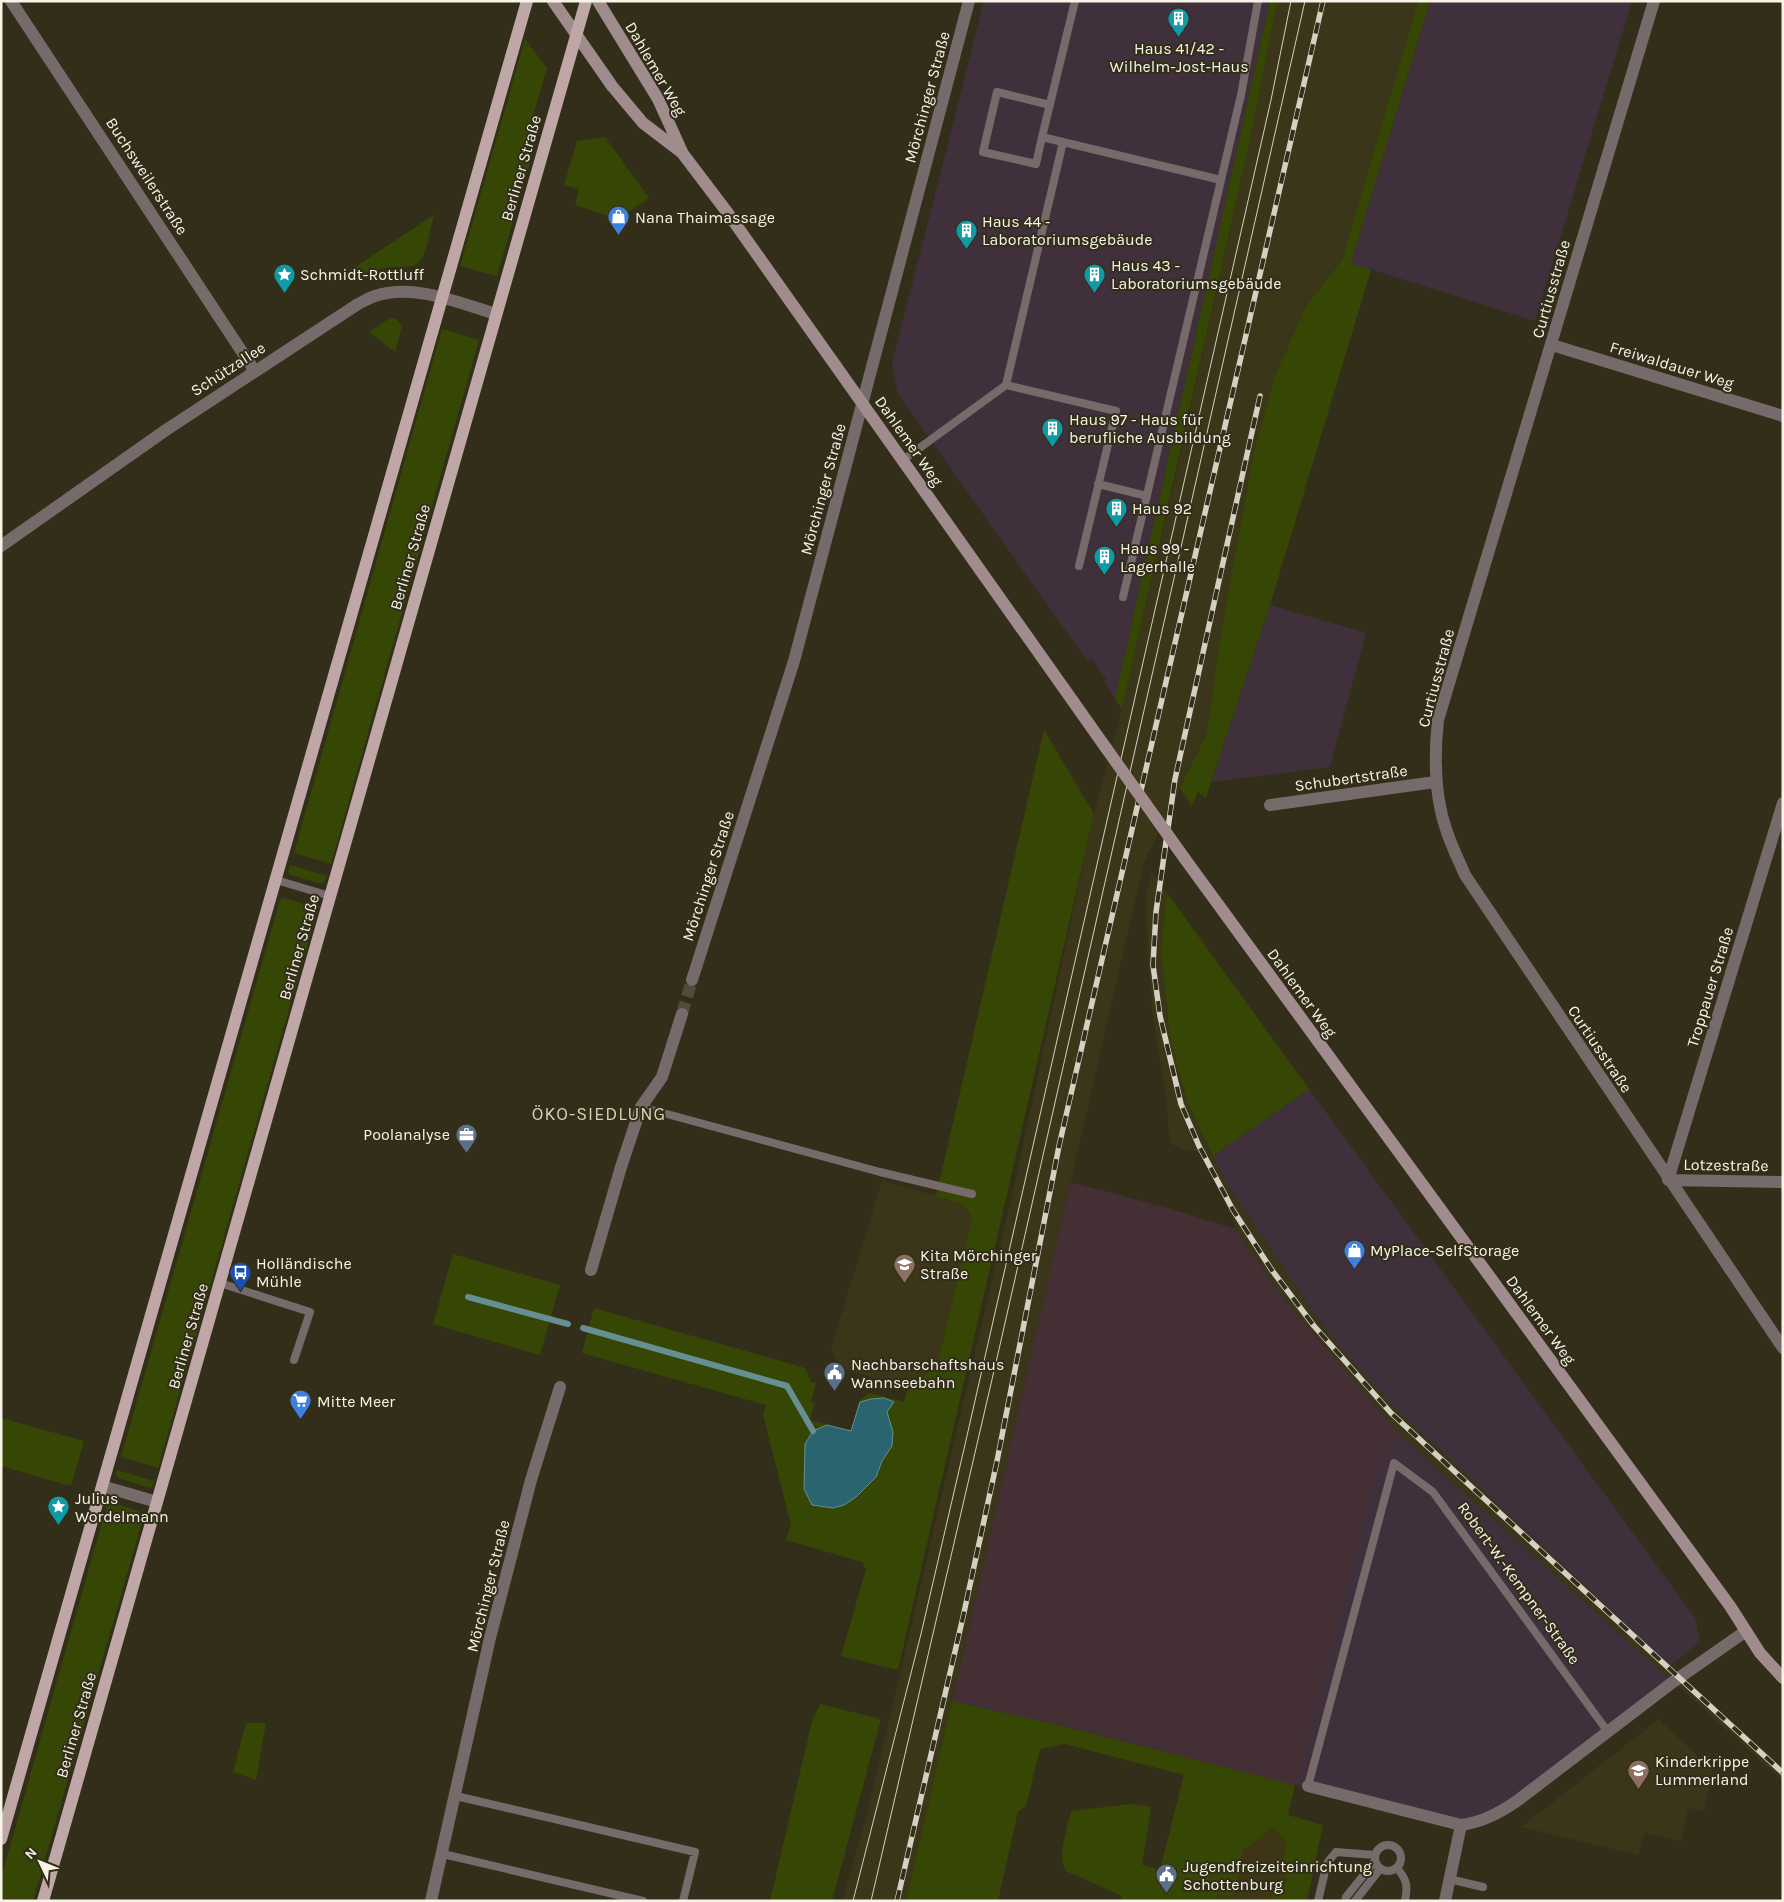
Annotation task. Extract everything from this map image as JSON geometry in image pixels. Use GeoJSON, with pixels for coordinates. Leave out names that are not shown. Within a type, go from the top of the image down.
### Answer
{"type":"FeatureCollection","features":[{"type":"Feature","properties":{"kind":"main road"},"geometry":{"type":"LineString","coordinates":[[1,1839],[527,1]]}},
{"type":"Feature","properties":{"kind":"main road","name":"Dahlemer Weg"},"geometry":{"type":"LineString","coordinates":[[553,1],[605,79],[643,123],[683,154]]}},
{"type":"Feature","properties":{"kind":"main road","name":"Berliner Straße"},"geometry":{"type":"LineString","coordinates":[[42,1901],[586,1]]}},
{"type":"Feature","properties":{"kind":"main road","name":"Dahlemer Weg"},"geometry":{"type":"LineString","coordinates":[[598,1],[658,98],[683,154],[727,212],[1185,858],[1730,1606],[1760,1653],[1783,1678]]}},
{"type":"Feature","properties":{"kind":"street","name":"Buchsweilerstraße"},"geometry":{"type":"LineString","coordinates":[[11,1],[254,370]]}},
{"type":"Feature","properties":{"kind":"street","name":"Mörchinger Straße"},"geometry":{"type":"LineString","coordinates":[[692,980],[794,661],[969,1]]}},
{"type":"Feature","properties":{"kind":"street","name":"Curtiusstraße"},"geometry":{"type":"LineString","coordinates":[[1654,1],[1552,346],[1438,720],[1435,750],[1436,782],[1446,830],[1465,875],[1668,1180],[1783,1348]]}},
{"type":"Feature","properties":{"kind":"street","name":"Schützallee"},"geometry":{"type":"LineString","coordinates":[[1,546],[254,370],[358,304],[375,296],[392,292],[416,292],[496,314]]}},
{"type":"Feature","properties":{"kind":"street","name":"Freiwaldauer Weg"},"geometry":{"type":"LineString","coordinates":[[1552,346],[1783,416]]}},
{"type":"Feature","properties":{"kind":"street","name":"Schubertstraße"},"geometry":{"type":"LineString","coordinates":[[1270,806],[1436,782]]}},
{"type":"Feature","properties":{"kind":"street","name":"Troppauer Straße"},"geometry":{"type":"LineString","coordinates":[[1668,1180],[1780,827],[1783,803]]}},
{"type":"Feature","properties":{"kind":"street"},"geometry":{"type":"LineString","coordinates":[[591,1270],[621,1167],[641,1107],[662,1077],[682,1014]]}},
{"type":"Feature","properties":{"kind":"street","name":"Lotzestraße"},"geometry":{"type":"LineString","coordinates":[[1668,1180],[1783,1182]]}},
{"type":"Feature","properties":{"kind":"street","name":"Mörchinger Straße"},"geometry":{"type":"LineString","coordinates":[[431,1901],[490,1638],[531,1480],[560,1387]]}},
{"type":"Feature","properties":{"kind":"street"},"geometry":{"type":"LineString","coordinates":[[102,1486],[157,1502]]}},
{"type":"Feature","properties":{"kind":"street"},"geometry":{"type":"LineString","coordinates":[[1308,1786],[1461,1826],[1474,1824],[1494,1816],[1517,1801],[1673,1682],[1746,1631]]}},
{"type":"Feature","properties":{"kind":"street"},"geometry":{"type":"LineString","coordinates":[[1445,1901],[1461,1826]]}},
{"type":"Feature","properties":{"kind":"lane"},"geometry":{"type":"LineString","coordinates":[[1050,105],[997,92],[983,152],[1036,164],[1075,1]]}},
{"type":"Feature","properties":{"kind":"lane"},"geometry":{"type":"LineString","coordinates":[[1123,597],[1241,95],[1258,1]]}},
{"type":"Feature","properties":{"kind":"lane"},"geometry":{"type":"LineString","coordinates":[[1042,137],[1221,180]]}},
{"type":"Feature","properties":{"kind":"lane"},"geometry":{"type":"LineString","coordinates":[[903,460],[1006,385],[1063,142]]}},
{"type":"Feature","properties":{"kind":"lane"},"geometry":{"type":"LineString","coordinates":[[1006,385],[1116,411],[1079,566]]}},
{"type":"Feature","properties":{"kind":"lane"},"geometry":{"type":"LineString","coordinates":[[1098,484],[1146,496]]}},
{"type":"Feature","properties":{"kind":"lane"},"geometry":{"type":"LineString","coordinates":[[276,880],[330,896]]}},
{"type":"Feature","properties":{"kind":"lane"},"geometry":{"type":"LineString","coordinates":[[641,1107],[880,1172],[972,1194]]}},
{"type":"Feature","properties":{"kind":"lane"},"geometry":{"type":"LineString","coordinates":[[220,1283],[310,1312],[294,1360]]}},
{"type":"Feature","properties":{"kind":"lane","name":"Robert-W.-Kempner-Straße"},"geometry":{"type":"LineString","coordinates":[[1308,1786],[1394,1463],[1433,1492],[1608,1732]]}},
{"type":"Feature","properties":{"kind":"lane"},"geometry":{"type":"LineString","coordinates":[[456,1796],[695,1852],[684,1901]]}},
{"type":"Feature","properties":{"kind":"lane"},"geometry":{"type":"LineString","coordinates":[[1345,1901],[1375,1858],[1379,1848],[1387,1844],[1395,1846],[1400,1852],[1401,1861],[1397,1868],[1388,1872],[1380,1869],[1375,1858]]}},
{"type":"Feature","properties":{"kind":"lane"},"geometry":{"type":"LineString","coordinates":[[1318,1901],[1326,1862],[1336,1852],[1375,1858]]}},
{"type":"Feature","properties":{"kind":"lane"},"geometry":{"type":"LineString","coordinates":[[443,1854],[643,1901]]}},
{"type":"Feature","properties":{"kind":"lane"},"geometry":{"type":"LineString","coordinates":[[1397,1868],[1405,1878],[1408,1888],[1405,1901]]}},
{"type":"Feature","properties":{"kind":"lane"},"geometry":{"type":"LineString","coordinates":[[1355,1901],[1380,1869]]}},
{"type":"Feature","properties":{"kind":"lane"},"geometry":{"type":"LineString","coordinates":[[1449,1880],[1483,1887]]}},
{"type":"Feature","properties":{"kind":"shaded area"},"geometry":{"type":"Polygon","coordinates":[[[984,1],[1270,1],[1115,699],[1104,682],[1107,680],[1092,659],[1088,662],[898,394],[892,364],[984,1]]]}},
{"type":"Feature","properties":{"kind":"shaded area"},"geometry":{"type":"Polygon","coordinates":[[[1277,1],[1418,1],[1342,260],[1306,306],[1220,640],[1207,733],[1144,862],[906,1901],[842,1901],[867,1814],[1013,1191],[1094,814],[1122,709],[1251,136],[1277,1]]]}},
{"type":"Feature","properties":{"kind":"shaded area"},"geometry":{"type":"Polygon","coordinates":[[[1430,1],[1632,1],[1535,321],[1351,263],[1430,1]]]}},
{"type":"Feature","properties":{"kind":"shaded area"},"geometry":{"type":"Polygon","coordinates":[[[1270,605],[1366,633],[1330,767],[1211,782],[1270,605]]]}},
{"type":"Feature","properties":{"kind":"shaded area"},"geometry":{"type":"Polygon","coordinates":[[[1151,871],[1167,893],[1161,949],[1187,1101],[1225,1182],[1314,1313],[1358,1368],[1395,1408],[1670,1666],[1783,1768],[1783,1781],[1402,1437],[1286,1301],[1235,1229],[1233,1219],[1200,1152],[1180,1149],[1170,1143],[1166,1099],[1153,1017],[1149,966],[1146,898],[1151,871]]]}},
{"type":"Feature","properties":{"kind":"shaded area"},"geometry":{"type":"Polygon","coordinates":[[[1309,1089],[1695,1618],[1700,1642],[1670,1666],[1395,1408],[1358,1368],[1314,1313],[1225,1182],[1213,1156],[1309,1089]]]}},
{"type":"Feature","properties":{"kind":"shaded area","name":"Kita Mörchinger Straße"},"geometry":{"type":"Polygon","coordinates":[[[882,1180],[963,1204],[972,1217],[937,1366],[908,1388],[842,1369],[831,1349],[882,1180]]]}},
{"type":"Feature","properties":{"kind":"shaded area"},"geometry":{"type":"Polygon","coordinates":[[[1070,1182],[1168,1208],[1235,1229],[1286,1301],[1402,1437],[1380,1458],[1295,1785],[1067,1727],[952,1701],[1070,1182]]]}},
{"type":"Feature","properties":{"kind":"shaded area"},"geometry":{"type":"Polygon","coordinates":[[[1402,1437],[1673,1682],[1608,1732],[1474,1824],[1308,1786],[1295,1785],[1380,1458],[1402,1437]]]}},
{"type":"Feature","properties":{"kind":"shaded area","name":"Kinderkrippe Lummerland"},"geometry":{"type":"Polygon","coordinates":[[[1659,1719],[1713,1771],[1704,1811],[1688,1808],[1681,1841],[1645,1833],[1638,1855],[1521,1827],[1659,1719]]]}},
{"type":"Feature","properties":{"kind":"green space"},"geometry":{"type":"Polygon","coordinates":[[[1270,1],[1277,1],[1251,136],[1122,709],[1115,699],[1270,1]]]}},
{"type":"Feature","properties":{"kind":"green space"},"geometry":{"type":"Polygon","coordinates":[[[1418,1],[1430,1],[1351,263],[1371,270],[1270,605],[1206,798],[1198,792],[1192,806],[1180,788],[1207,733],[1220,640],[1254,452],[1275,376],[1306,306],[1342,260],[1418,1]]]}},
{"type":"Feature","properties":{"kind":"green space"},"geometry":{"type":"Polygon","coordinates":[[[525,39],[547,68],[531,123],[533,152],[497,276],[460,266],[525,39]]]}},
{"type":"Feature","properties":{"kind":"green space"},"geometry":{"type":"Polygon","coordinates":[[[605,137],[649,198],[618,219],[575,205],[579,189],[564,185],[577,141],[605,137]]]}},
{"type":"Feature","properties":{"kind":"green space"},"geometry":{"type":"Polygon","coordinates":[[[434,215],[423,255],[421,260],[415,265],[376,270],[331,283],[434,215]]]}},
{"type":"Feature","properties":{"kind":"green space"},"geometry":{"type":"Polygon","coordinates":[[[393,318],[402,326],[395,352],[369,332],[393,318]]]}},
{"type":"Feature","properties":{"kind":"green space"},"geometry":{"type":"Polygon","coordinates":[[[442,329],[479,340],[331,864],[294,853],[442,329]]]}},
{"type":"Feature","properties":{"kind":"green space"},"geometry":{"type":"Polygon","coordinates":[[[1044,730],[1094,814],[898,1670],[841,1656],[866,1569],[862,1562],[786,1540],[791,1524],[763,1415],[766,1405],[582,1353],[594,1308],[805,1368],[811,1382],[816,1383],[811,1402],[815,1403],[810,1420],[851,1431],[861,1398],[870,1393],[904,1402],[908,1388],[937,1366],[972,1217],[963,1204],[936,1196],[1044,730]]]}},
{"type":"Feature","properties":{"kind":"green space"},"geometry":{"type":"Polygon","coordinates":[[[290,865],[327,876],[323,884],[290,875],[288,872],[290,865]]]}},
{"type":"Feature","properties":{"kind":"green space"},"geometry":{"type":"Polygon","coordinates":[[[1167,893],[1309,1089],[1213,1156],[1187,1101],[1170,1037],[1161,949],[1167,893]]]}},
{"type":"Feature","properties":{"kind":"green space"},"geometry":{"type":"Polygon","coordinates":[[[284,898],[314,907],[317,911],[158,1468],[121,1457],[280,900],[284,898]]]}},
{"type":"Feature","properties":{"kind":"green space"},"geometry":{"type":"Polygon","coordinates":[[[453,1254],[560,1285],[540,1355],[433,1324],[453,1254]]]}},
{"type":"Feature","properties":{"kind":"green space"},"geometry":{"type":"Polygon","coordinates":[[[1,1418],[84,1441],[71,1486],[1,1466],[1,1418]]]}},
{"type":"Feature","properties":{"kind":"green space"},"geometry":{"type":"Polygon","coordinates":[[[117,1470],[154,1481],[152,1487],[118,1478],[116,1475],[117,1470]]]}},
{"type":"Feature","properties":{"kind":"green space"},"geometry":{"type":"Polygon","coordinates":[[[110,1502],[139,1511],[144,1515],[33,1901],[1,1901],[1,1878],[107,1505],[110,1502]]]}},
{"type":"Feature","properties":{"kind":"green space"},"geometry":{"type":"Polygon","coordinates":[[[952,1701],[1067,1727],[1295,1785],[1288,1815],[1323,1825],[1307,1901],[1120,1901],[1122,1896],[1066,1871],[1063,1865],[1062,1851],[1071,1811],[1131,1804],[1151,1807],[1142,1865],[1160,1870],[1184,1775],[1065,1744],[1040,1749],[1026,1806],[1018,1811],[998,1901],[906,1901],[952,1701]]]}},
{"type":"Feature","properties":{"kind":"green space"},"geometry":{"type":"Polygon","coordinates":[[[820,1704],[881,1719],[832,1901],[770,1901],[812,1721],[820,1704]]]}},
{"type":"Feature","properties":{"kind":"green space"},"geometry":{"type":"Polygon","coordinates":[[[246,1723],[266,1723],[256,1780],[233,1772],[246,1723]]]}},
{"type":"Feature","properties":{"kind":"sand"},"geometry":{"type":"Polygon","coordinates":[[[1274,1828],[1287,1841],[1281,1872],[1288,1880],[1283,1886],[1278,1887],[1269,1899],[1216,1901],[1217,1894],[1232,1897],[1243,1850],[1274,1828]]]}},
{"type":"Feature","properties":{"kind":"water"},"geometry":{"type":"Polygon","coordinates":[[[884,1398],[894,1402],[887,1412],[893,1432],[892,1446],[882,1461],[876,1477],[856,1497],[844,1505],[833,1508],[812,1505],[804,1489],[805,1444],[813,1431],[827,1425],[851,1431],[860,1402],[884,1398]]]}},
{"type":"Feature","properties":{"kind":"waterway"},"geometry":{"type":"LineString","coordinates":[[468,1297],[568,1324]]}},
{"type":"Feature","properties":{"kind":"waterway"},"geometry":{"type":"LineString","coordinates":[[583,1328],[787,1386],[813,1431]]}},
{"type":"Feature","properties":{"kind":"tunnel"},"geometry":{"type":"LineString","coordinates":[[682,1014],[692,980]]}},
{"type":"Feature","properties":{"kind":"tram line"},"geometry":{"type":"LineString","coordinates":[[853,1901],[921,1634],[964,1449],[1271,100],[1291,1]]}},
{"type":"Feature","properties":{"kind":"tram line"},"geometry":{"type":"LineString","coordinates":[[871,1901],[1000,1345],[1305,1]]}},
{"type":"Feature","properties":{"kind":"railway"},"geometry":{"type":"LineString","coordinates":[[897,1901],[997,1461],[1059,1146],[1323,1]]}},
{"type":"Feature","properties":{"kind":"railway"},"geometry":{"type":"LineString","coordinates":[[1260,396],[1175,779],[1156,912],[1153,965],[1160,1016],[1181,1104],[1199,1146],[1233,1210],[1271,1269],[1314,1326],[1391,1413],[1783,1773]]}},
{"type":"Feature","properties":{"kind":"place","name":"Haus 41/42 - Wilhelm-Jost-Haus"},"geometry":{"type":"Point","coordinates":[1179,38]}},
{"type":"Feature","properties":{"kind":"place","name":"Nana Thaimassage"},"geometry":{"type":"Point","coordinates":[619,236]}},
{"type":"Feature","properties":{"kind":"place","name":"Haus 44 - Laboratoriumsgebäude"},"geometry":{"type":"Point","coordinates":[966,249]}},
{"type":"Feature","properties":{"kind":"place","name":"Schmidt-Rottluff"},"geometry":{"type":"Point","coordinates":[284,293]}},
{"type":"Feature","properties":{"kind":"place","name":"Haus 43 - Laboratoriumsgebäude"},"geometry":{"type":"Point","coordinates":[1095,293]}},
{"type":"Feature","properties":{"kind":"place","name":"Haus 97 - Haus für berufliche Ausbildung"},"geometry":{"type":"Point","coordinates":[1053,447]}},
{"type":"Feature","properties":{"kind":"place","name":"Haus 92"},"geometry":{"type":"Point","coordinates":[1116,527]}},
{"type":"Feature","properties":{"kind":"place","name":"Haus 99 - Lagerhalle"},"geometry":{"type":"Point","coordinates":[1104,576]}},
{"type":"Feature","properties":{"kind":"place","name":"Poolanalyse"},"geometry":{"type":"Point","coordinates":[466,1153]}},
{"type":"Feature","properties":{"kind":"place","name":"MyPlace-SelfStorage"},"geometry":{"type":"Point","coordinates":[1354,1269]}},
{"type":"Feature","properties":{"kind":"place","name":"Kita Mörchinger Straße"},"geometry":{"type":"Point","coordinates":[904,1283]}},
{"type":"Feature","properties":{"kind":"place","name":"Holländische Mühle"},"geometry":{"type":"Point","coordinates":[240,1291]}},
{"type":"Feature","properties":{"kind":"place","name":"Nachbarschaftshaus Wannseebahn"},"geometry":{"type":"Point","coordinates":[835,1392]}},
{"type":"Feature","properties":{"kind":"place","name":"Mitte Meer"},"geometry":{"type":"Point","coordinates":[301,1420]}},
{"type":"Feature","properties":{"kind":"place","name":"Julius Wordelmann"},"geometry":{"type":"Point","coordinates":[59,1526]}},
{"type":"Feature","properties":{"kind":"place","name":"Kinderkrippe Lummerland"},"geometry":{"type":"Point","coordinates":[1639,1789]}},
{"type":"Feature","properties":{"kind":"place","name":"Jugendfreizeiteinrichtung Schottenburg"},"geometry":{"type":"Point","coordinates":[1167,1894]}},
{"type":"Feature","properties":{"kind":"district","name":"ÖKO-SIEDLUNG"},"geometry":{"type":"Point","coordinates":[599,1114]}}]}
